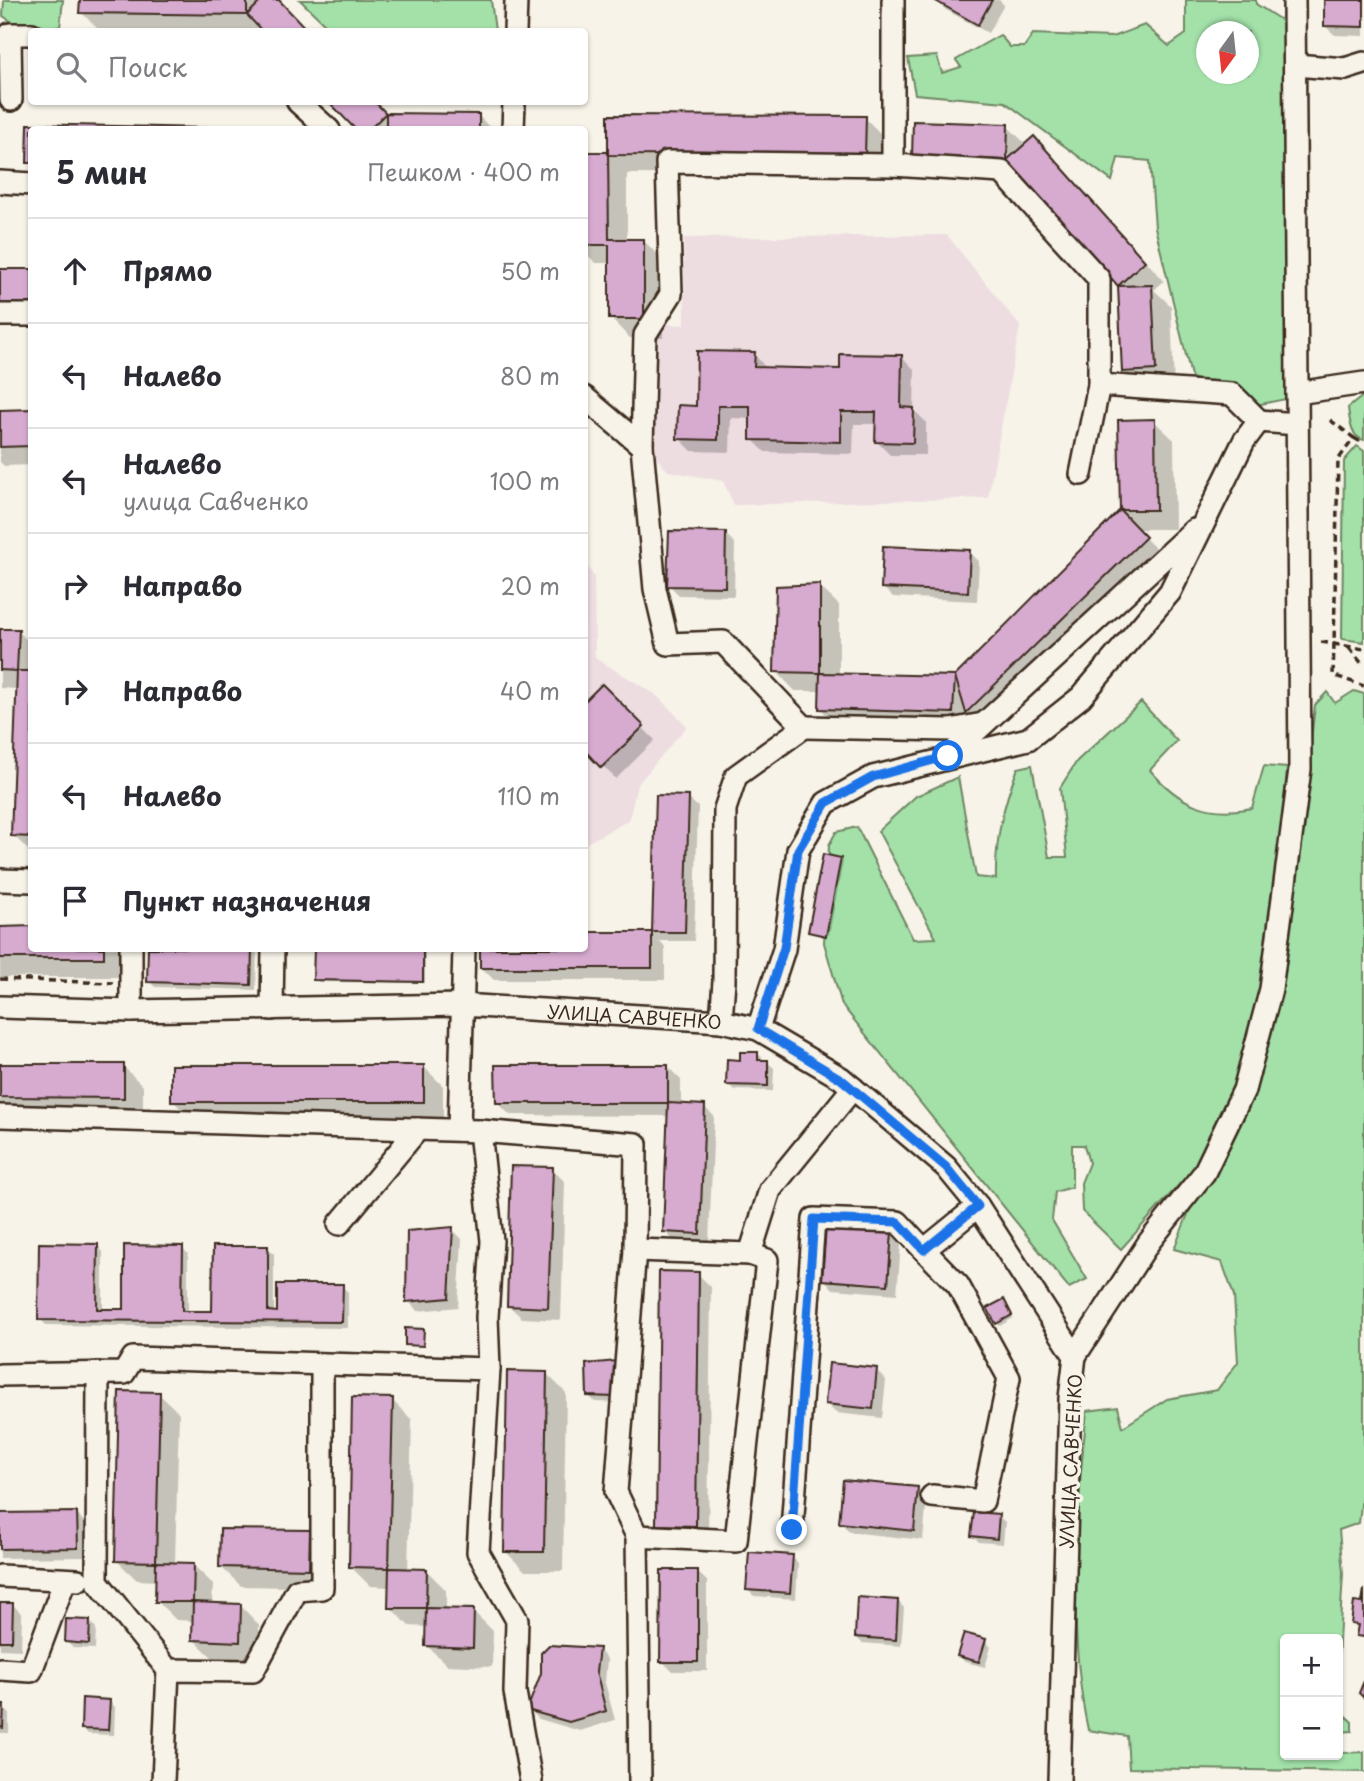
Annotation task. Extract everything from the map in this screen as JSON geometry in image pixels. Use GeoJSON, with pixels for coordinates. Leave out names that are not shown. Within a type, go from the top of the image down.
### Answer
{"type":"FeatureCollection","features":[{"type":"Feature","properties":{"kind":"street"},"geometry":{"type":"LineString","coordinates":[[515,28],[516,0]]}},
{"type":"Feature","properties":{"kind":"street"},"geometry":{"type":"LineString","coordinates":[[893,0],[893,164]]}},
{"type":"Feature","properties":{"kind":"street"},"geometry":{"type":"LineString","coordinates":[[1075,1356],[1149,1242],[1203,1173],[1244,1090],[1271,989],[1300,769],[1294,0]]}},
{"type":"Feature","properties":{"kind":"street"},"geometry":{"type":"LineString","coordinates":[[11,100],[14,30]]}},
{"type":"Feature","properties":{"kind":"street"},"geometry":{"type":"LineString","coordinates":[[1294,65],[1345,69],[1364,63]]}},
{"type":"Feature","properties":{"kind":"street"},"geometry":{"type":"LineString","coordinates":[[301,105],[325,126]]}},
{"type":"Feature","properties":{"kind":"street"},"geometry":{"type":"LineString","coordinates":[[513,126],[514,105]]}},
{"type":"Feature","properties":{"kind":"street"},"geometry":{"type":"LineString","coordinates":[[804,727],[723,642],[668,644],[655,589],[642,446],[645,335],[671,294],[667,162],[893,164],[1002,172],[1099,279],[1099,385],[1081,474]]}},
{"type":"Feature","properties":{"kind":"street"},"geometry":{"type":"LineString","coordinates":[[0,182],[28,184]]}},
{"type":"Feature","properties":{"kind":"street"},"geometry":{"type":"LineString","coordinates":[[0,315],[28,316]]}},
{"type":"Feature","properties":{"kind":"street"},"geometry":{"type":"LineString","coordinates":[[1297,393],[1364,383]]}},
{"type":"Feature","properties":{"kind":"street"},"geometry":{"type":"LineString","coordinates":[[1099,385],[1232,394],[1259,421],[1297,424]]}},
{"type":"Feature","properties":{"kind":"street"},"geometry":{"type":"LineString","coordinates":[[588,400],[642,446]]}},
{"type":"Feature","properties":{"kind":"street"},"geometry":{"type":"LineString","coordinates":[[758,1029],[784,948],[798,850],[826,803],[873,777],[948,756],[1028,739],[1082,697],[1170,592],[1244,441],[1259,421]]}},
{"type":"Feature","properties":{"kind":"street"},"geometry":{"type":"LineString","coordinates":[[948,756],[1203,521]]}},
{"type":"Feature","properties":{"kind":"street"},"geometry":{"type":"LineString","coordinates":[[721,1021],[725,810],[736,776],[804,727],[950,730],[984,723]]}},
{"type":"Feature","properties":{"kind":"street"},"geometry":{"type":"LineString","coordinates":[[0,880],[28,881]]}},
{"type":"Feature","properties":{"kind":"street"},"geometry":{"type":"LineString","coordinates":[[131,952],[131,1012]]}},
{"type":"Feature","properties":{"kind":"street"},"geometry":{"type":"LineString","coordinates":[[272,1009],[273,952]]}},
{"type":"Feature","properties":{"kind":"street"},"geometry":{"type":"LineString","coordinates":[[464,952],[462,1006],[469,1131],[492,1241],[488,1317],[489,1369],[478,1552],[517,1620],[514,1692],[531,1781]]}},
{"type":"Feature","properties":{"kind":"street","name":"УЛИЦА САВЧЕНКО"},"geometry":{"type":"LineString","coordinates":[[0,1007],[131,1012],[462,1006],[721,1021],[758,1029],[853,1088],[946,1167],[978,1206],[1075,1356],[1070,1398],[1059,1781]]}},
{"type":"Feature","properties":{"kind":"street"},"geometry":{"type":"LineString","coordinates":[[750,1254],[770,1190],[853,1088]]}},
{"type":"Feature","properties":{"kind":"street"},"geometry":{"type":"LineString","coordinates":[[0,1116],[469,1131],[636,1144],[635,1250],[616,1492],[637,1536],[640,1781]]}},
{"type":"Feature","properties":{"kind":"street"},"geometry":{"type":"LineString","coordinates":[[339,1224],[418,1129]]}},
{"type":"Feature","properties":{"kind":"street"},"geometry":{"type":"LineString","coordinates":[[924,1250],[978,1206]]}},
{"type":"Feature","properties":{"kind":"street"},"geometry":{"type":"LineString","coordinates":[[792,1530],[814,1219],[898,1222],[958,1285],[1009,1378],[983,1501],[932,1496]]}},
{"type":"Feature","properties":{"kind":"street"},"geometry":{"type":"LineString","coordinates":[[635,1250],[750,1254],[767,1260],[736,1541],[637,1536]]}},
{"type":"Feature","properties":{"kind":"street"},"geometry":{"type":"LineString","coordinates":[[0,1375],[124,1373],[133,1358],[489,1369]]}},
{"type":"Feature","properties":{"kind":"street"},"geometry":{"type":"LineString","coordinates":[[169,1670],[253,1671],[297,1590],[322,1588],[322,1364]]}},
{"type":"Feature","properties":{"kind":"street"},"geometry":{"type":"LineString","coordinates":[[98,1373],[97,1581],[169,1670],[163,1781]]}},
{"type":"Feature","properties":{"kind":"street"},"geometry":{"type":"LineString","coordinates":[[0,1576],[97,1581]]}},
{"type":"Feature","properties":{"kind":"street"},"geometry":{"type":"LineString","coordinates":[[0,1669],[30,1671],[65,1580]]}},
{"type":"Feature","properties":{"kind":"path"},"geometry":{"type":"LineString","coordinates":[[1330,420],[1364,444]]}},
{"type":"Feature","properties":{"kind":"path"},"geometry":{"type":"LineString","coordinates":[[1354,438],[1338,460],[1333,675],[1364,686]]}},
{"type":"Feature","properties":{"kind":"path"},"geometry":{"type":"LineString","coordinates":[[1321,642],[1364,649]]}},
{"type":"Feature","properties":{"kind":"path"},"geometry":{"type":"LineString","coordinates":[[1347,646],[1364,666]]}},
{"type":"Feature","properties":{"kind":"path"},"geometry":{"type":"LineString","coordinates":[[0,979],[131,983]]}},
{"type":"Feature","properties":{"kind":"shaded area"},"geometry":{"type":"Polygon","coordinates":[[[947,235],[1020,326],[988,498],[734,505],[723,481],[668,471],[654,455],[658,333],[668,324],[685,325],[684,238],[947,235]]]}},
{"type":"Feature","properties":{"kind":"shaded area"},"geometry":{"type":"Polygon","coordinates":[[[588,567],[594,577],[595,658],[655,694],[687,726],[637,785],[629,820],[588,842],[588,567]]]}},
{"type":"Feature","properties":{"kind":"green space"},"geometry":{"type":"Polygon","coordinates":[[[4,0],[63,0],[60,27],[20,27],[3,16],[4,0]]]}},
{"type":"Feature","properties":{"kind":"green space"},"geometry":{"type":"Polygon","coordinates":[[[300,0],[491,0],[495,28],[329,28],[300,0]]]}},
{"type":"Feature","properties":{"kind":"green space"},"geometry":{"type":"Polygon","coordinates":[[[1186,0],[1256,0],[1256,4],[1287,24],[1289,369],[1286,399],[1256,405],[1203,388],[1191,376],[1155,227],[1150,161],[1118,158],[1112,181],[1005,102],[915,94],[908,58],[937,56],[942,73],[961,67],[956,60],[1000,35],[1010,47],[1024,47],[1033,34],[1112,37],[1145,25],[1169,46],[1186,34],[1186,0]]]}},
{"type":"Feature","properties":{"kind":"green space"},"geometry":{"type":"Polygon","coordinates":[[[1364,395],[1364,440],[1353,432],[1348,408],[1364,395]]]}},
{"type":"Feature","properties":{"kind":"green space"},"geometry":{"type":"Polygon","coordinates":[[[1357,446],[1364,451],[1364,642],[1342,639],[1344,461],[1357,446]]]}},
{"type":"Feature","properties":{"kind":"green space"},"geometry":{"type":"Polygon","coordinates":[[[1354,691],[1364,694],[1364,1479],[1359,1523],[1339,1530],[1343,1573],[1339,1634],[1280,1634],[1280,1760],[1343,1760],[1343,1753],[1364,1752],[1364,1772],[1129,1768],[1127,1736],[1088,1730],[1081,1693],[1077,1653],[1076,1571],[1087,1411],[1118,1407],[1123,1427],[1167,1399],[1217,1390],[1238,1362],[1234,1296],[1222,1262],[1174,1249],[1234,1100],[1205,1156],[1121,1249],[1082,1211],[1081,1183],[1089,1163],[1084,1145],[1072,1145],[1072,1187],[1055,1192],[1052,1220],[1087,1279],[1069,1288],[842,1005],[824,943],[829,845],[836,832],[857,827],[913,939],[936,938],[878,831],[916,796],[958,777],[976,877],[996,879],[1001,822],[1018,768],[1032,765],[1049,857],[1067,857],[1060,788],[1077,761],[1141,702],[1177,741],[1150,770],[1172,792],[1195,805],[1222,811],[1252,808],[1264,766],[1287,768],[1270,966],[1245,1074],[1285,974],[1315,705],[1327,692],[1335,703],[1354,691]]]}},
{"type":"Feature","properties":{"kind":"green space"},"geometry":{"type":"Polygon","coordinates":[[[1343,1714],[1352,1722],[1352,1731],[1343,1732],[1343,1714]]]}},
{"type":"Feature","properties":{"kind":"building"},"geometry":{"type":"Polygon","coordinates":[[[80,0],[247,0],[247,15],[79,13],[80,0]]]}},
{"type":"Feature","properties":{"kind":"building"},"geometry":{"type":"Polygon","coordinates":[[[262,0],[279,0],[305,28],[259,28],[247,15],[262,0]]]}},
{"type":"Feature","properties":{"kind":"building"},"geometry":{"type":"Polygon","coordinates":[[[934,0],[992,0],[978,25],[934,0]]]}},
{"type":"Feature","properties":{"kind":"building"},"geometry":{"type":"Polygon","coordinates":[[[1324,0],[1364,0],[1364,27],[1324,26],[1324,0]]]}},
{"type":"Feature","properties":{"kind":"building"},"geometry":{"type":"Polygon","coordinates":[[[332,105],[378,105],[386,113],[373,126],[352,126],[332,105]]]}},
{"type":"Feature","properties":{"kind":"building"},"geometry":{"type":"Polygon","coordinates":[[[386,113],[479,114],[479,126],[386,126],[386,113]]]}},
{"type":"Feature","properties":{"kind":"building"},"geometry":{"type":"Polygon","coordinates":[[[608,115],[866,116],[865,156],[608,155],[608,115]]]}},
{"type":"Feature","properties":{"kind":"building"},"geometry":{"type":"Polygon","coordinates":[[[913,121],[1008,124],[1007,160],[912,157],[913,121]]]}},
{"type":"Feature","properties":{"kind":"building"},"geometry":{"type":"Polygon","coordinates":[[[28,124],[116,126],[28,126],[27,163],[28,124]]]}},
{"type":"Feature","properties":{"kind":"building"},"geometry":{"type":"Polygon","coordinates":[[[1034,136],[1145,261],[1118,286],[1007,160],[1034,136]]]}},
{"type":"Feature","properties":{"kind":"building"},"geometry":{"type":"Polygon","coordinates":[[[588,152],[608,152],[609,239],[644,239],[644,319],[609,319],[609,245],[588,245],[588,152]]]}},
{"type":"Feature","properties":{"kind":"building"},"geometry":{"type":"Polygon","coordinates":[[[0,269],[28,269],[28,307],[0,307],[0,269]]]}},
{"type":"Feature","properties":{"kind":"building"},"geometry":{"type":"Polygon","coordinates":[[[1152,285],[1156,370],[1122,372],[1118,286],[1152,285]]]}},
{"type":"Feature","properties":{"kind":"building"},"geometry":{"type":"Polygon","coordinates":[[[697,351],[755,352],[754,367],[840,369],[840,354],[902,355],[901,407],[914,408],[913,443],[875,442],[876,412],[841,412],[841,442],[750,440],[750,406],[718,406],[718,440],[677,439],[678,405],[696,406],[697,351]]]}},
{"type":"Feature","properties":{"kind":"building"},"geometry":{"type":"Polygon","coordinates":[[[28,409],[28,446],[0,447],[0,410],[28,409]]]}},
{"type":"Feature","properties":{"kind":"building"},"geometry":{"type":"Polygon","coordinates":[[[1155,419],[1156,510],[1120,510],[1118,420],[1155,419]]]}},
{"type":"Feature","properties":{"kind":"building"},"geometry":{"type":"Polygon","coordinates":[[[1120,510],[1146,537],[966,713],[955,676],[1120,510]]]}},
{"type":"Feature","properties":{"kind":"building"},"geometry":{"type":"Polygon","coordinates":[[[669,531],[726,532],[725,587],[667,586],[669,531]]]}},
{"type":"Feature","properties":{"kind":"building"},"geometry":{"type":"Polygon","coordinates":[[[883,546],[970,550],[968,592],[881,588],[883,546]]]}},
{"type":"Feature","properties":{"kind":"building"},"geometry":{"type":"Polygon","coordinates":[[[820,584],[820,673],[774,672],[776,586],[820,584]]]}},
{"type":"Feature","properties":{"kind":"building"},"geometry":{"type":"Polygon","coordinates":[[[0,629],[19,629],[17,671],[0,670],[0,629]]]}},
{"type":"Feature","properties":{"kind":"building"},"geometry":{"type":"Polygon","coordinates":[[[17,671],[28,671],[28,837],[11,836],[17,671]]]}},
{"type":"Feature","properties":{"kind":"building"},"geometry":{"type":"Polygon","coordinates":[[[820,673],[955,676],[953,713],[819,709],[820,673]]]}},
{"type":"Feature","properties":{"kind":"building"},"geometry":{"type":"Polygon","coordinates":[[[602,684],[644,726],[601,768],[588,754],[588,698],[602,684]]]}},
{"type":"Feature","properties":{"kind":"building"},"geometry":{"type":"Polygon","coordinates":[[[656,795],[689,796],[685,932],[652,932],[656,795]]]}},
{"type":"Feature","properties":{"kind":"building"},"geometry":{"type":"Polygon","coordinates":[[[823,854],[841,858],[826,936],[808,932],[823,854]]]}},
{"type":"Feature","properties":{"kind":"building"},"geometry":{"type":"Polygon","coordinates":[[[28,926],[28,952],[104,952],[104,958],[0,958],[0,927],[28,926]]]}},
{"type":"Feature","properties":{"kind":"building"},"geometry":{"type":"Polygon","coordinates":[[[588,932],[652,932],[652,968],[480,968],[480,952],[588,952],[588,932]]]}},
{"type":"Feature","properties":{"kind":"building"},"geometry":{"type":"Polygon","coordinates":[[[148,952],[252,952],[251,985],[147,982],[148,952]]]}},
{"type":"Feature","properties":{"kind":"building"},"geometry":{"type":"Polygon","coordinates":[[[314,952],[423,952],[423,982],[313,980],[314,952]]]}},
{"type":"Feature","properties":{"kind":"building"},"geometry":{"type":"Polygon","coordinates":[[[740,1052],[758,1052],[758,1060],[768,1060],[768,1086],[726,1085],[727,1059],[740,1060],[740,1052]]]}},
{"type":"Feature","properties":{"kind":"building"},"geometry":{"type":"Polygon","coordinates":[[[0,1064],[124,1064],[124,1098],[0,1097],[0,1064]]]}},
{"type":"Feature","properties":{"kind":"building"},"geometry":{"type":"Polygon","coordinates":[[[171,1065],[424,1065],[424,1102],[171,1102],[171,1065]]]}},
{"type":"Feature","properties":{"kind":"building"},"geometry":{"type":"Polygon","coordinates":[[[495,1065],[668,1065],[668,1103],[496,1103],[495,1065]]]}},
{"type":"Feature","properties":{"kind":"building"},"geometry":{"type":"Polygon","coordinates":[[[668,1103],[705,1105],[700,1234],[663,1232],[668,1103]]]}},
{"type":"Feature","properties":{"kind":"building"},"geometry":{"type":"Polygon","coordinates":[[[511,1166],[553,1167],[548,1308],[507,1306],[511,1166]]]}},
{"type":"Feature","properties":{"kind":"building"},"geometry":{"type":"Polygon","coordinates":[[[453,1227],[449,1298],[406,1302],[407,1231],[453,1227]]]}},
{"type":"Feature","properties":{"kind":"building"},"geometry":{"type":"Polygon","coordinates":[[[826,1227],[892,1232],[888,1285],[822,1280],[826,1227]]]}},
{"type":"Feature","properties":{"kind":"building"},"geometry":{"type":"Polygon","coordinates":[[[39,1243],[98,1244],[97,1309],[124,1309],[124,1245],[183,1246],[182,1311],[212,1311],[213,1246],[268,1246],[268,1311],[277,1312],[277,1284],[343,1284],[342,1322],[38,1320],[39,1243]]]}},
{"type":"Feature","properties":{"kind":"building"},"geometry":{"type":"Polygon","coordinates":[[[659,1271],[699,1272],[696,1526],[656,1525],[659,1271]]]}},
{"type":"Feature","properties":{"kind":"building"},"geometry":{"type":"Polygon","coordinates":[[[1004,1299],[1012,1315],[996,1324],[987,1308],[1004,1299]]]}},
{"type":"Feature","properties":{"kind":"building"},"geometry":{"type":"Polygon","coordinates":[[[405,1328],[424,1329],[423,1346],[405,1345],[405,1328]]]}},
{"type":"Feature","properties":{"kind":"building"},"geometry":{"type":"Polygon","coordinates":[[[616,1361],[615,1397],[587,1396],[586,1364],[616,1361]]]}},
{"type":"Feature","properties":{"kind":"building"},"geometry":{"type":"Polygon","coordinates":[[[829,1363],[877,1368],[873,1409],[825,1404],[829,1363]]]}},
{"type":"Feature","properties":{"kind":"building"},"geometry":{"type":"Polygon","coordinates":[[[507,1371],[547,1372],[544,1552],[504,1552],[507,1371]]]}},
{"type":"Feature","properties":{"kind":"building"},"geometry":{"type":"Polygon","coordinates":[[[119,1391],[160,1392],[156,1562],[115,1561],[119,1391]]]}},
{"type":"Feature","properties":{"kind":"building"},"geometry":{"type":"Polygon","coordinates":[[[352,1397],[393,1398],[389,1568],[349,1567],[352,1397]]]}},
{"type":"Feature","properties":{"kind":"building"},"geometry":{"type":"Polygon","coordinates":[[[843,1480],[918,1487],[914,1531],[839,1523],[843,1480]]]}},
{"type":"Feature","properties":{"kind":"building"},"geometry":{"type":"Polygon","coordinates":[[[77,1512],[78,1548],[0,1549],[0,1513],[77,1512]]]}},
{"type":"Feature","properties":{"kind":"building"},"geometry":{"type":"Polygon","coordinates":[[[974,1512],[999,1514],[997,1539],[971,1536],[974,1512]]]}},
{"type":"Feature","properties":{"kind":"building"},"geometry":{"type":"Polygon","coordinates":[[[220,1529],[310,1530],[309,1569],[219,1567],[220,1529]]]}},
{"type":"Feature","properties":{"kind":"building"},"geometry":{"type":"Polygon","coordinates":[[[749,1552],[793,1555],[790,1593],[746,1590],[749,1552]]]}},
{"type":"Feature","properties":{"kind":"building"},"geometry":{"type":"Polygon","coordinates":[[[156,1562],[194,1563],[193,1602],[155,1602],[156,1562]]]}},
{"type":"Feature","properties":{"kind":"building"},"geometry":{"type":"Polygon","coordinates":[[[389,1568],[427,1569],[426,1608],[388,1608],[389,1568]]]}},
{"type":"Feature","properties":{"kind":"building"},"geometry":{"type":"Polygon","coordinates":[[[661,1570],[698,1570],[698,1662],[660,1662],[661,1570]]]}},
{"type":"Feature","properties":{"kind":"building"},"geometry":{"type":"Polygon","coordinates":[[[1364,1589],[1364,1637],[1356,1636],[1358,1625],[1351,1624],[1354,1602],[1362,1603],[1364,1589]]]}},
{"type":"Feature","properties":{"kind":"building"},"geometry":{"type":"Polygon","coordinates":[[[857,1597],[898,1600],[896,1640],[855,1637],[857,1597]]]}},
{"type":"Feature","properties":{"kind":"building"},"geometry":{"type":"Polygon","coordinates":[[[193,1602],[241,1604],[240,1642],[192,1640],[193,1602]]]}},
{"type":"Feature","properties":{"kind":"building"},"geometry":{"type":"Polygon","coordinates":[[[0,1603],[13,1603],[12,1641],[0,1641],[0,1603]]]}},
{"type":"Feature","properties":{"kind":"building"},"geometry":{"type":"Polygon","coordinates":[[[426,1608],[474,1609],[473,1648],[425,1646],[426,1608]]]}},
{"type":"Feature","properties":{"kind":"building"},"geometry":{"type":"Polygon","coordinates":[[[66,1619],[90,1620],[89,1644],[65,1642],[66,1619]]]}},
{"type":"Feature","properties":{"kind":"building"},"geometry":{"type":"Polygon","coordinates":[[[964,1633],[986,1639],[979,1662],[957,1656],[964,1633]]]}},
{"type":"Feature","properties":{"kind":"building"},"geometry":{"type":"Polygon","coordinates":[[[549,1645],[599,1648],[596,1672],[606,1711],[569,1722],[527,1710],[541,1673],[541,1653],[549,1645]]]}},
{"type":"Feature","properties":{"kind":"building"},"geometry":{"type":"Polygon","coordinates":[[[1364,1681],[1364,1698],[1359,1693],[1364,1681]]]}},
{"type":"Feature","properties":{"kind":"building"},"geometry":{"type":"Polygon","coordinates":[[[82,1698],[110,1700],[108,1730],[81,1729],[82,1698]]]}},
{"type":"Feature","properties":{"kind":"building"},"geometry":{"type":"Polygon","coordinates":[[[0,1705],[4,1705],[3,1728],[0,1727],[0,1705]]]}},
{"type":"Feature","properties":{"kind":"route"},"geometry":{"type":"LineString","coordinates":[[792,1530],[814,1219],[898,1222],[924,1250],[978,1206],[946,1167],[841,1079],[758,1029],[784,948],[798,850],[826,803],[873,777],[948,756]]}}]}
